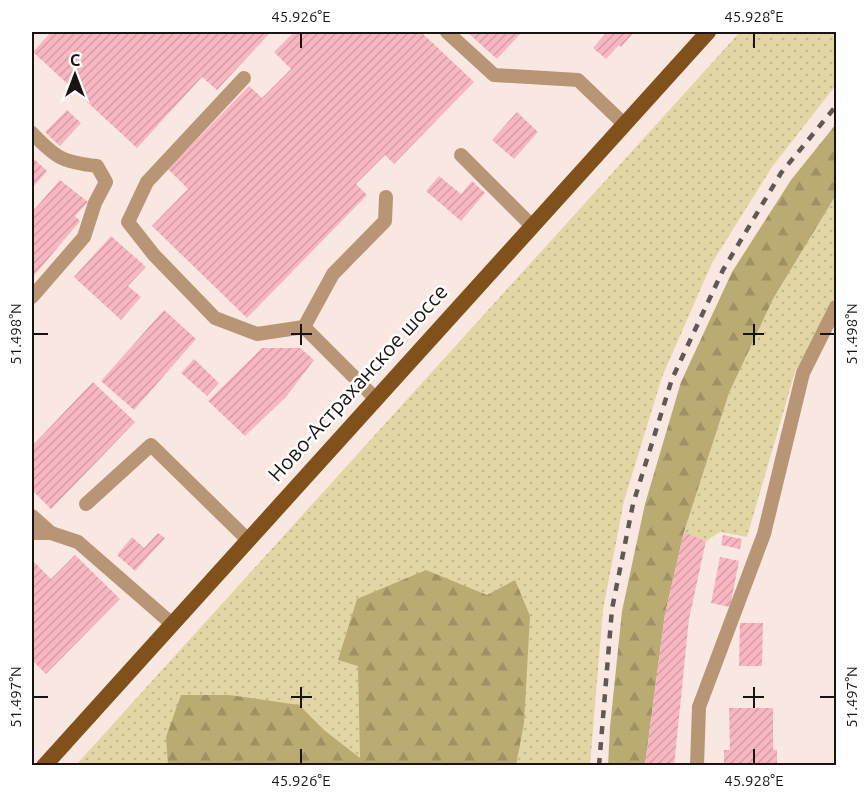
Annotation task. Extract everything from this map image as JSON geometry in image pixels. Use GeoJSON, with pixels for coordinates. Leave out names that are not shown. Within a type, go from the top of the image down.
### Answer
{"type":"FeatureCollection","features":[{"type":"Feature","properties":{"kind":"main road","name":"Ново-Астраханское шоссе"},"geometry":{"type":"LineString","coordinates":[[44,765],[171,622],[708,32]]}},
{"type":"Feature","properties":{"kind":"lane"},"geometry":{"type":"LineString","coordinates":[[447,32],[494,75],[578,80],[624,124]]}},
{"type":"Feature","properties":{"kind":"lane"},"geometry":{"type":"LineString","coordinates":[[244,78],[147,182],[128,222],[154,255],[215,318],[257,334],[304,327]]}},
{"type":"Feature","properties":{"kind":"lane"},"geometry":{"type":"LineString","coordinates":[[32,133],[47,149],[68,163],[97,166],[106,182],[95,203],[84,237],[32,297]]}},
{"type":"Feature","properties":{"kind":"lane"},"geometry":{"type":"LineString","coordinates":[[461,155],[532,226]]}},
{"type":"Feature","properties":{"kind":"lane"},"geometry":{"type":"LineString","coordinates":[[304,327],[333,274],[385,221],[386,197]]}},
{"type":"Feature","properties":{"kind":"lane"},"geometry":{"type":"LineString","coordinates":[[697,765],[699,707],[764,534],[803,373],[837,307]]}},
{"type":"Feature","properties":{"kind":"lane"},"geometry":{"type":"LineString","coordinates":[[304,327],[375,398]]}},
{"type":"Feature","properties":{"kind":"lane"},"geometry":{"type":"LineString","coordinates":[[86,504],[151,445],[247,539]]}},
{"type":"Feature","properties":{"kind":"lane"},"geometry":{"type":"LineString","coordinates":[[32,516],[51,533]]}},
{"type":"Feature","properties":{"kind":"lane"},"geometry":{"type":"LineString","coordinates":[[32,533],[51,533],[78,542],[171,622]]}},
{"type":"Feature","properties":{"kind":"shaded area"},"geometry":{"type":"Polygon","coordinates":[[[740,32],[836,32],[836,85],[772,167],[712,263],[662,377],[624,501],[603,610],[590,765],[75,766],[740,32]]]}},
{"type":"Feature","properties":{"kind":"shaded area"},"geometry":{"type":"Polygon","coordinates":[[[836,195],[836,294],[823,325],[795,372],[747,537],[720,532],[706,541],[684,532],[729,393],[773,299],[836,195]]]}},
{"type":"Feature","properties":{"kind":"green space"},"geometry":{"type":"Polygon","coordinates":[[[836,124],[836,195],[773,299],[729,393],[684,532],[665,614],[645,765],[608,766],[622,611],[645,504],[681,382],[732,272],[791,180],[836,124]]]}},
{"type":"Feature","properties":{"kind":"green space"},"geometry":{"type":"Polygon","coordinates":[[[426,570],[487,595],[515,580],[530,616],[524,723],[516,765],[168,765],[166,737],[181,695],[229,695],[299,705],[324,730],[360,758],[358,666],[338,660],[357,599],[426,570]]]}},
{"type":"Feature","properties":{"kind":"building"},"geometry":{"type":"Polygon","coordinates":[[[51,32],[271,32],[217,90],[202,77],[137,148],[33,52],[51,32]]]}},
{"type":"Feature","properties":{"kind":"building"},"geometry":{"type":"Polygon","coordinates":[[[294,32],[421,32],[474,82],[394,164],[385,155],[356,184],[367,195],[247,318],[152,226],[188,189],[168,169],[249,86],[262,98],[291,69],[274,52],[294,32]]]}},
{"type":"Feature","properties":{"kind":"building"},"geometry":{"type":"Polygon","coordinates":[[[467,32],[522,32],[497,59],[467,32]]]}},
{"type":"Feature","properties":{"kind":"building"},"geometry":{"type":"Polygon","coordinates":[[[604,32],[634,32],[606,59],[593,48],[606,33],[604,32]]]}},
{"type":"Feature","properties":{"kind":"building"},"geometry":{"type":"Polygon","coordinates":[[[67,110],[81,123],[60,146],[45,132],[67,110]]]}},
{"type":"Feature","properties":{"kind":"building"},"geometry":{"type":"Polygon","coordinates":[[[517,112],[538,132],[514,159],[492,140],[517,112]]]}},
{"type":"Feature","properties":{"kind":"building"},"geometry":{"type":"Polygon","coordinates":[[[32,157],[47,171],[32,188],[32,157]]]}},
{"type":"Feature","properties":{"kind":"building"},"geometry":{"type":"Polygon","coordinates":[[[439,176],[461,194],[472,181],[485,193],[461,221],[426,191],[439,176]]]}},
{"type":"Feature","properties":{"kind":"building"},"geometry":{"type":"Polygon","coordinates":[[[60,180],[88,202],[75,216],[80,221],[32,278],[32,212],[60,180]]]}},
{"type":"Feature","properties":{"kind":"building"},"geometry":{"type":"Polygon","coordinates":[[[111,236],[146,267],[128,286],[141,297],[121,320],[74,277],[111,236]]]}},
{"type":"Feature","properties":{"kind":"building"},"geometry":{"type":"Polygon","coordinates":[[[164,310],[196,339],[134,410],[101,381],[164,310]]]}},
{"type":"Feature","properties":{"kind":"building"},"geometry":{"type":"Polygon","coordinates":[[[262,348],[300,348],[314,360],[286,397],[245,436],[208,401],[262,348]]]}},
{"type":"Feature","properties":{"kind":"building"},"geometry":{"type":"Polygon","coordinates":[[[194,359],[219,383],[207,396],[181,373],[194,359]]]}},
{"type":"Feature","properties":{"kind":"building"},"geometry":{"type":"Polygon","coordinates":[[[93,382],[135,422],[51,509],[32,490],[32,446],[93,382]]]}},
{"type":"Feature","properties":{"kind":"building"},"geometry":{"type":"Polygon","coordinates":[[[684,532],[706,541],[689,619],[674,766],[645,766],[665,614],[684,532]]]}},
{"type":"Feature","properties":{"kind":"building"},"geometry":{"type":"Polygon","coordinates":[[[158,533],[165,538],[135,571],[117,555],[132,537],[144,548],[158,533]]]}},
{"type":"Feature","properties":{"kind":"building"},"geometry":{"type":"Polygon","coordinates":[[[723,535],[742,539],[740,549],[721,545],[723,535]]]}},
{"type":"Feature","properties":{"kind":"building"},"geometry":{"type":"Polygon","coordinates":[[[75,555],[120,599],[46,674],[32,660],[32,560],[51,579],[75,555]]]}},
{"type":"Feature","properties":{"kind":"building"},"geometry":{"type":"Polygon","coordinates":[[[720,557],[739,561],[730,607],[711,603],[720,557]]]}},
{"type":"Feature","properties":{"kind":"building"},"geometry":{"type":"Polygon","coordinates":[[[740,623],[763,623],[762,666],[739,666],[740,623]]]}},
{"type":"Feature","properties":{"kind":"building"},"geometry":{"type":"Polygon","coordinates":[[[834,678],[836,678],[836,701],[834,701],[834,678]]]}},
{"type":"Feature","properties":{"kind":"building"},"geometry":{"type":"Polygon","coordinates":[[[729,708],[773,708],[773,750],[777,750],[777,766],[724,766],[724,750],[730,750],[729,708]]]}},
{"type":"Feature","properties":{"kind":"railway"},"geometry":{"type":"LineString","coordinates":[[599,766],[612,609],[633,504],[672,379],[723,270],[781,173],[836,106]]}}]}
